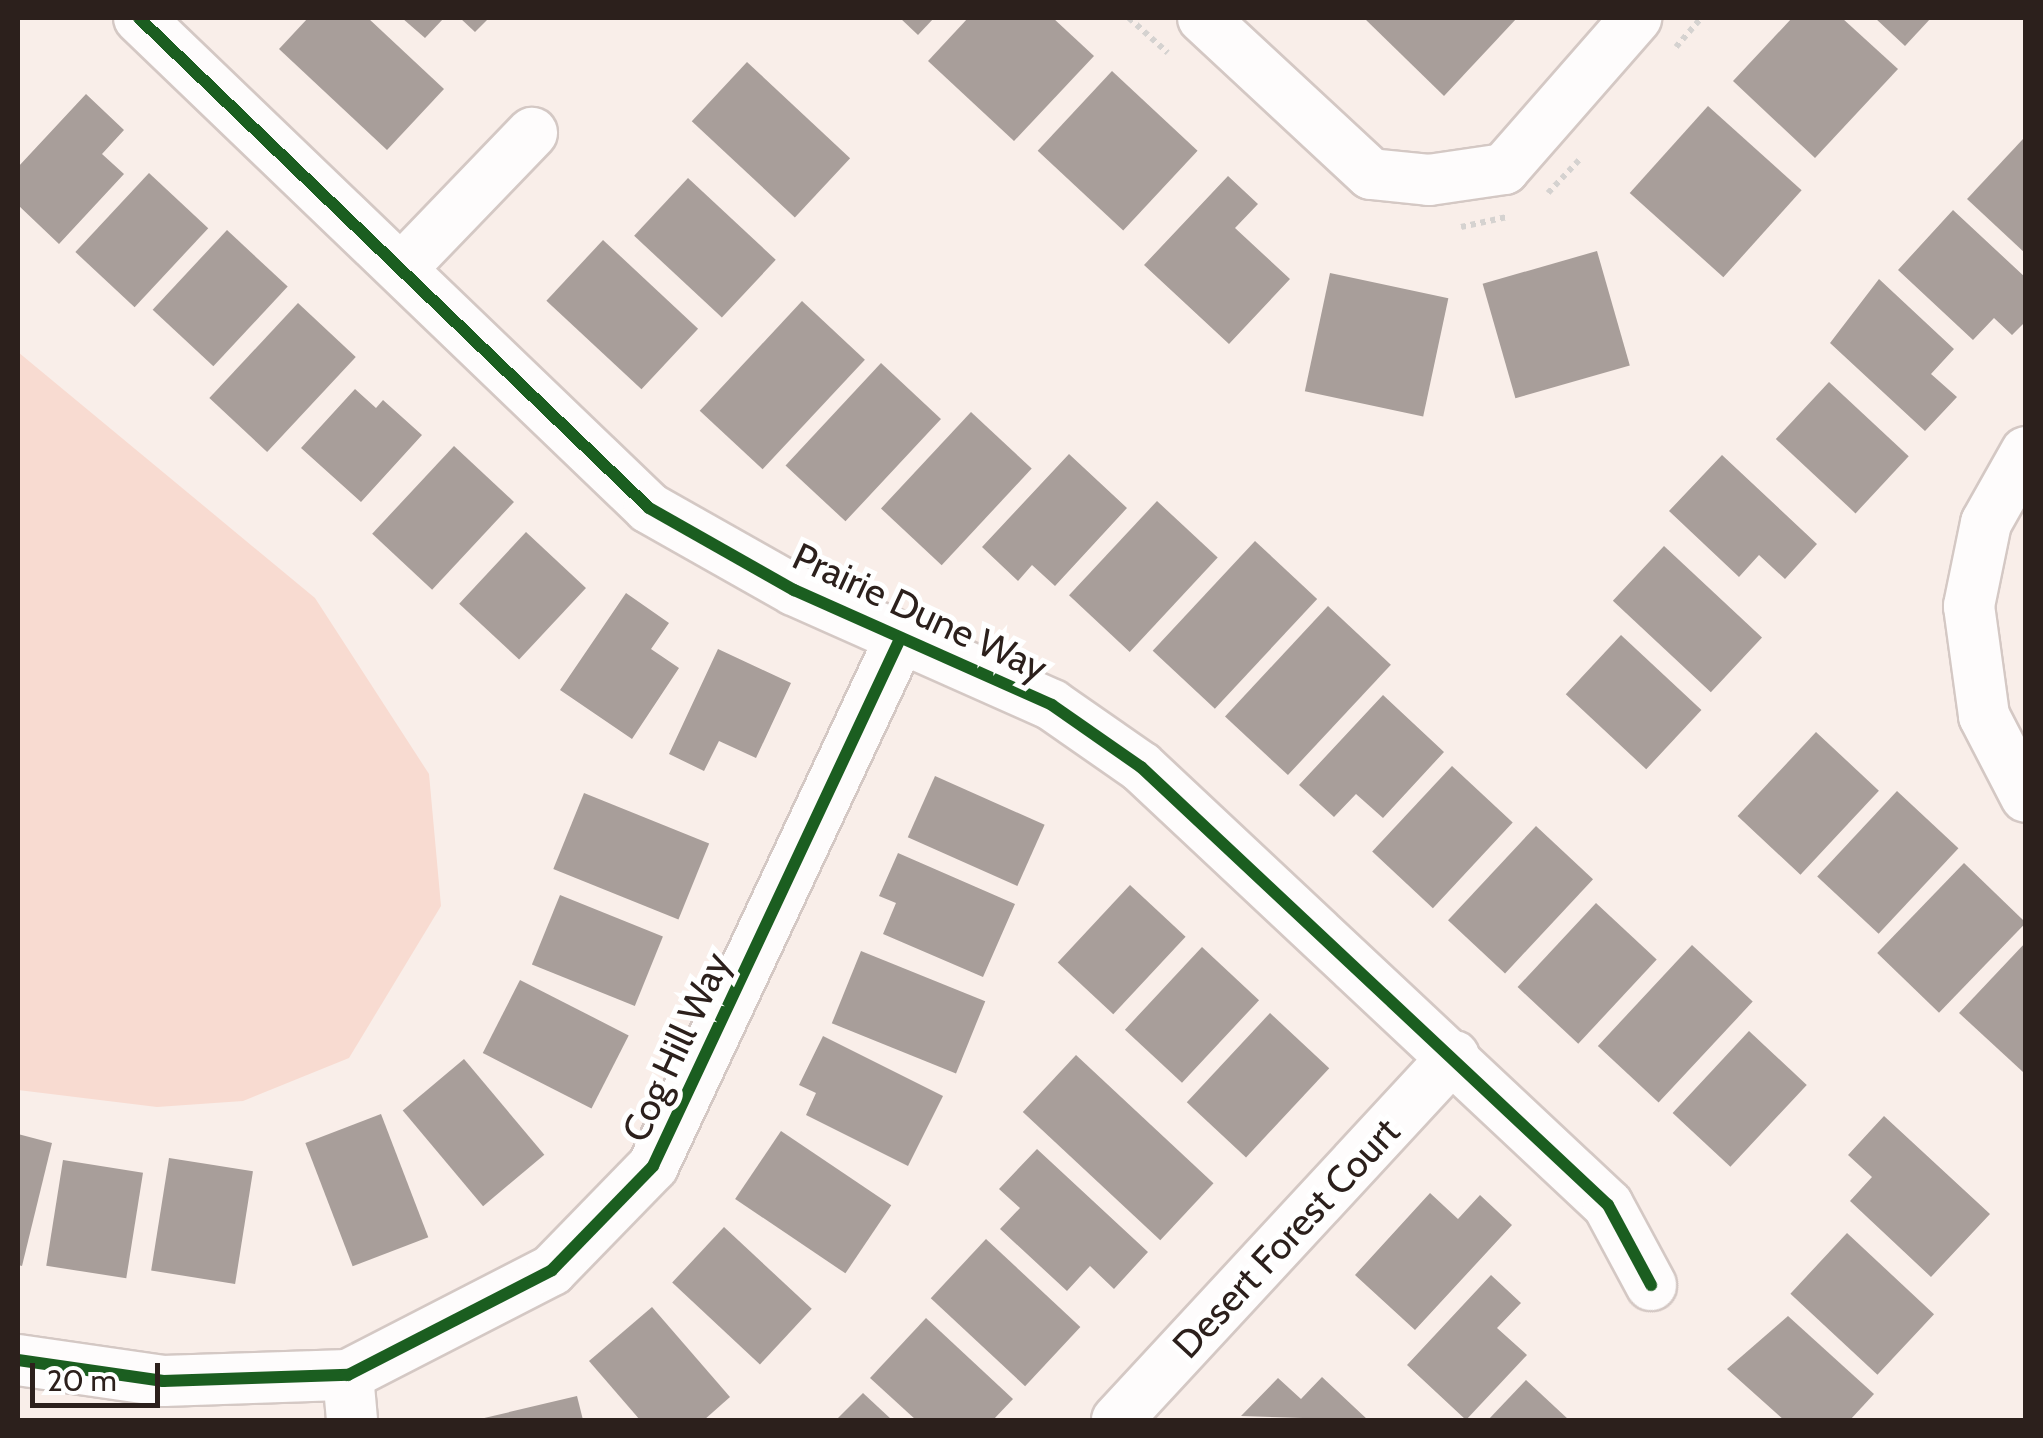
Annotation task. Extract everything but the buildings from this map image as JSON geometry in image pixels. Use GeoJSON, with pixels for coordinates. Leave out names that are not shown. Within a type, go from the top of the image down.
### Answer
{"type":"FeatureCollection","features":[{"type":"Feature","properties":{"kind":"street","name":"Prairie Dune Way"},"geometry":{"type":"LineString","coordinates":[[139,18],[648,508],[900,639],[1052,705],[1142,767],[1608,1204],[1651,1285]]}},
{"type":"Feature","properties":{"kind":"street"},"geometry":{"type":"LineString","coordinates":[[1203,18],[1371,174],[1429,180],[1504,168],[1636,18]]}},
{"type":"Feature","properties":{"kind":"street"},"geometry":{"type":"LineString","coordinates":[[401,269],[532,133]]}},
{"type":"Feature","properties":{"kind":"street"},"geometry":{"type":"LineString","coordinates":[[2026,452],[1986,524],[1969,606],[1984,716],[2026,797]]}},
{"type":"Feature","properties":{"kind":"street","name":"Cog Hill Way"},"geometry":{"type":"LineString","coordinates":[[18,1360],[162,1382],[350,1398],[552,1270],[654,1166],[900,639]]}},
{"type":"Feature","properties":{"kind":"street","name":"Desert Forest Court"},"geometry":{"type":"LineString","coordinates":[[1117,1420],[1454,1056]]}},
{"type":"Feature","properties":{"kind":"shaded area"},"geometry":{"type":"Polygon","coordinates":[[[18,352],[315,598],[429,774],[441,906],[349,1058],[243,1101],[157,1107],[18,1090],[18,352]]]}},
{"type":"Feature","properties":{"kind":"cycle path"},"geometry":{"type":"LineString","coordinates":[[139,18],[649,508],[794,590],[1052,705],[1141,767],[1608,1205],[1651,1285]]}},
{"type":"Feature","properties":{"kind":"cycle path"},"geometry":{"type":"LineString","coordinates":[[18,1360],[163,1381],[348,1375],[552,1270],[653,1166],[900,639]]}}]}
